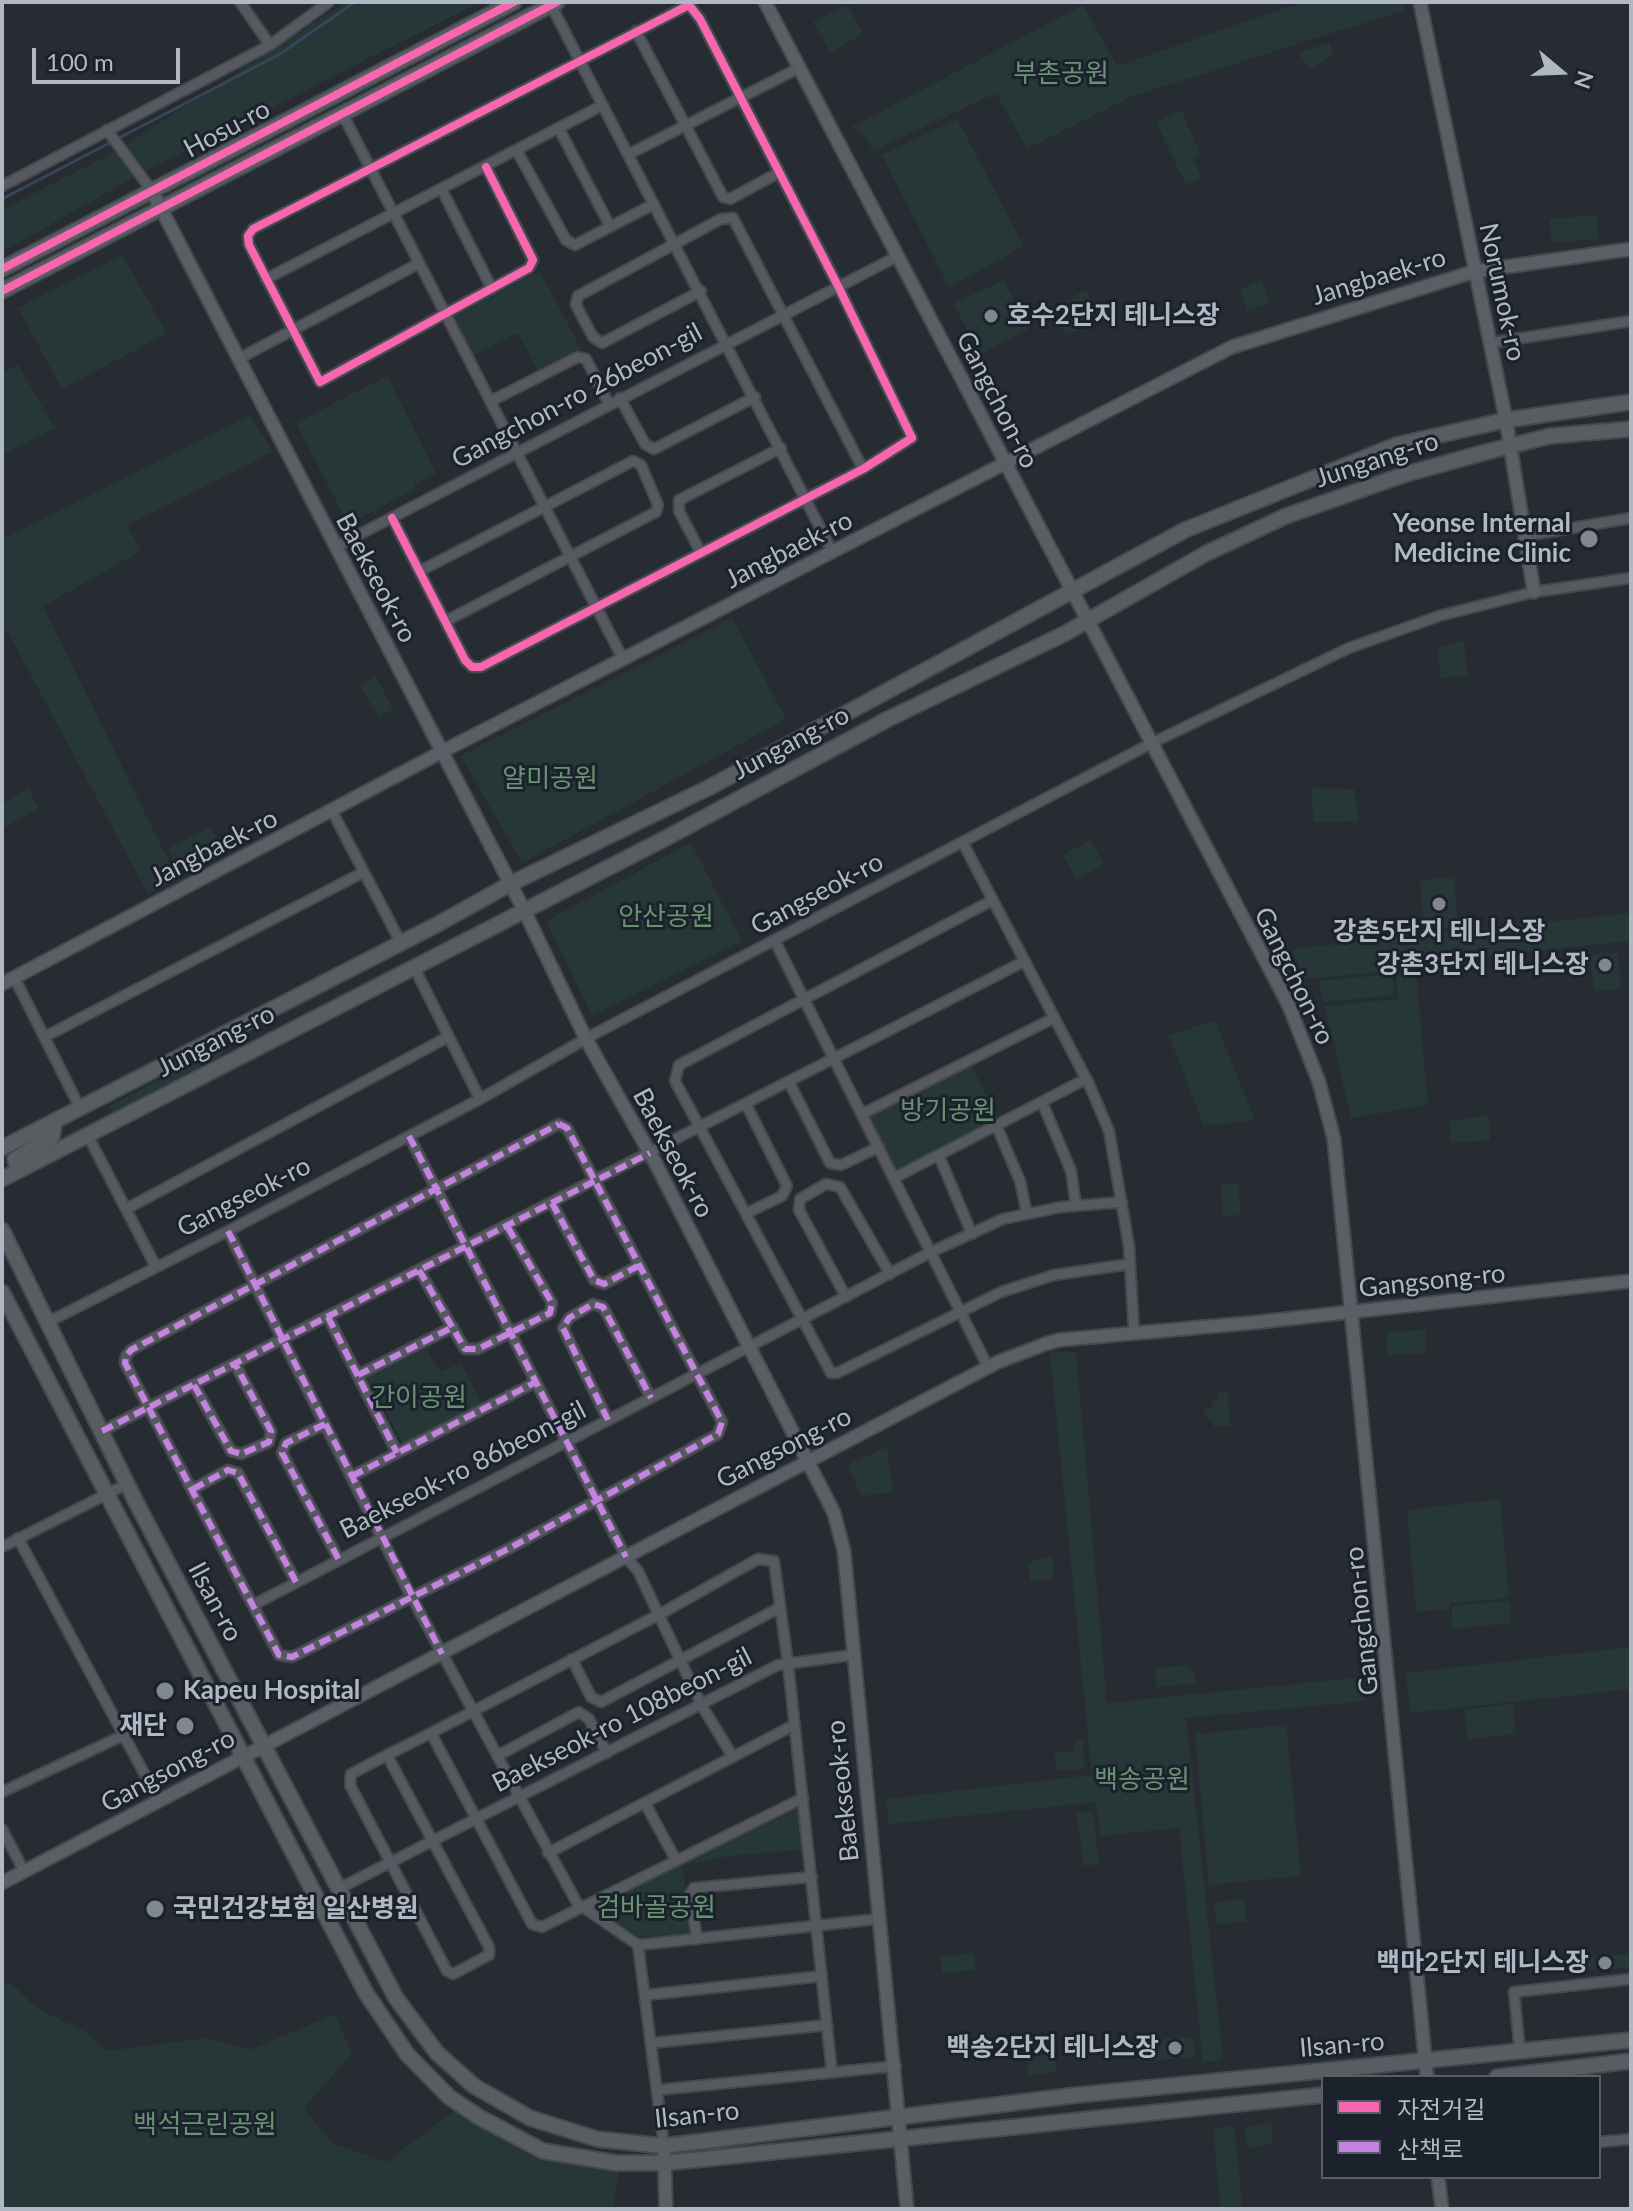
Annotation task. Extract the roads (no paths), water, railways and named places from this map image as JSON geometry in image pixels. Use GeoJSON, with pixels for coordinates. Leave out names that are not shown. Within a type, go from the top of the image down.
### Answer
{"type":"FeatureCollection","features":[{"type":"Feature","properties":{"kind":"main road","name":"Hosu-ro"},"geometry":{"type":"LineString","coordinates":[[2,269],[514,2]]}},
{"type":"Feature","properties":{"kind":"main road","name":"Gangchon-ro"},"geometry":{"type":"LineString","coordinates":[[765,2],[1289,1006],[1319,1082],[1334,1139],[1426,2069]]}},
{"type":"Feature","properties":{"kind":"main road","name":"Norumok-ro"},"geometry":{"type":"LineString","coordinates":[[1420,2],[1506,420],[1534,592]]}},
{"type":"Feature","properties":{"kind":"main road","name":"Hosu-ro"},"geometry":{"type":"LineString","coordinates":[[2,291],[554,4]]}},
{"type":"Feature","properties":{"kind":"main road","name":"Baekseok-ro"},"geometry":{"type":"LineString","coordinates":[[152,191],[524,910],[586,1039],[650,1153],[751,1346],[834,1513],[844,1551],[878,1919],[901,2115],[907,2209]]}},
{"type":"Feature","properties":{"kind":"main road","name":"Jangbaek-ro"},"geometry":{"type":"LineString","coordinates":[[2,984],[442,751],[1232,347],[1388,295],[1476,271],[1631,249]]}},
{"type":"Feature","properties":{"kind":"main road","name":"Jungang-ro"},"geometry":{"type":"LineString","coordinates":[[2,1148],[81,1110],[510,884],[708,788],[1185,530],[1396,445],[1506,420],[1631,402]]}},
{"type":"Feature","properties":{"kind":"main road","name":"Jungang-ro"},"geometry":{"type":"LineString","coordinates":[[2,1179],[888,719],[1089,621],[1205,554],[1286,516],[1406,474],[1550,436],[1631,429]]}},
{"type":"Feature","properties":{"kind":"main road"},"geometry":{"type":"LineString","coordinates":[[18,1170],[15,1159],[52,1137],[55,1122]]}},
{"type":"Feature","properties":{"kind":"main road","name":"Ilsan-ro"},"geometry":{"type":"LineString","coordinates":[[2,1230],[50,1321],[127,1484],[407,2015],[437,2053],[474,2086],[530,2118],[565,2132],[597,2139],[664,2146],[901,2115],[1321,2078]]}},
{"type":"Feature","properties":{"kind":"main road","name":"Gangsong-ro"},"geometry":{"type":"LineString","coordinates":[[2,1883],[988,1367],[1059,1340],[1631,1281]]}},
{"type":"Feature","properties":{"kind":"main road","name":"Ilsan-ro"},"geometry":{"type":"LineString","coordinates":[[2,1292],[242,1757],[386,2027],[449,2097],[543,2151],[616,2163],[665,2163],[1321,2095]]}},
{"type":"Feature","properties":{"kind":"main road","name":"Ilsan-ro"},"geometry":{"type":"LineString","coordinates":[[1358,2075],[1426,2069],[1520,2052],[1631,2040]]}},
{"type":"Feature","properties":{"kind":"main road"},"geometry":{"type":"LineString","coordinates":[[1523,2075],[1631,2061]]}},
{"type":"Feature","properties":{"kind":"main road"},"geometry":{"type":"LineString","coordinates":[[664,2146],[666,2209]]}},
{"type":"Feature","properties":{"kind":"main road"},"geometry":{"type":"LineString","coordinates":[[1438,2179],[1442,2209]]}},
{"type":"Feature","properties":{"kind":"street"},"geometry":{"type":"LineString","coordinates":[[240,2],[270,45]]}},
{"type":"Feature","properties":{"kind":"street"},"geometry":{"type":"LineString","coordinates":[[2,186],[110,133],[270,45],[329,2]]}},
{"type":"Feature","properties":{"kind":"street"},"geometry":{"type":"LineString","coordinates":[[554,4],[833,553]]}},
{"type":"Feature","properties":{"kind":"street"},"geometry":{"type":"LineString","coordinates":[[392,518],[472,667],[481,667],[807,499],[912,438],[838,286],[700,19],[689,5],[253,229],[248,236],[266,279],[320,382],[529,268],[533,260],[486,167]]}},
{"type":"Feature","properties":{"kind":"street"},"geometry":{"type":"LineString","coordinates":[[636,31],[723,197],[730,199],[780,176]]}},
{"type":"Feature","properties":{"kind":"street"},"geometry":{"type":"LineString","coordinates":[[629,154],[799,68]]}},
{"type":"Feature","properties":{"kind":"street"},"geometry":{"type":"LineString","coordinates":[[266,279],[603,105]]}},
{"type":"Feature","properties":{"kind":"street"},"geometry":{"type":"LineString","coordinates":[[342,113],[623,659]]}},
{"type":"Feature","properties":{"kind":"street"},"geometry":{"type":"LineString","coordinates":[[559,129],[610,226]]}},
{"type":"Feature","properties":{"kind":"street"},"geometry":{"type":"LineString","coordinates":[[110,133],[152,191]]}},
{"type":"Feature","properties":{"kind":"street"},"geometry":{"type":"LineString","coordinates":[[517,151],[566,240],[575,245],[654,204]]}},
{"type":"Feature","properties":{"kind":"street"},"geometry":{"type":"LineString","coordinates":[[442,190],[492,289]]}},
{"type":"Feature","properties":{"kind":"street"},"geometry":{"type":"LineString","coordinates":[[701,291],[602,343],[593,337],[576,305],[578,296],[721,219],[733,218],[863,469]]}},
{"type":"Feature","properties":{"kind":"street","name":"Gangchon-ro 26beon-gil"},"geometry":{"type":"LineString","coordinates":[[335,547],[898,256]]}},
{"type":"Feature","properties":{"kind":"street"},"geometry":{"type":"LineString","coordinates":[[238,359],[418,264]]}},
{"type":"Feature","properties":{"kind":"street"},"geometry":{"type":"LineString","coordinates":[[1490,343],[1631,321]]}},
{"type":"Feature","properties":{"kind":"street"},"geometry":{"type":"LineString","coordinates":[[491,401],[578,357],[586,359],[609,404]]}},
{"type":"Feature","properties":{"kind":"street"},"geometry":{"type":"LineString","coordinates":[[620,398],[645,444],[654,449],[755,397]]}},
{"type":"Feature","properties":{"kind":"street"},"geometry":{"type":"LineString","coordinates":[[701,553],[679,511],[679,500],[781,448]]}},
{"type":"Feature","properties":{"kind":"street"},"geometry":{"type":"LineString","coordinates":[[420,571],[633,461],[641,465],[658,505],[656,512],[446,621]]}},
{"type":"Feature","properties":{"kind":"street"},"geometry":{"type":"LineString","coordinates":[[1525,536],[1631,518]]}},
{"type":"Feature","properties":{"kind":"street","name":"Gangseok-ro"},"geometry":{"type":"LineString","coordinates":[[50,1321],[480,1099],[586,1039],[1152,743],[1349,648],[1439,616],[1534,592],[1631,578]]}},
{"type":"Feature","properties":{"kind":"street"},"geometry":{"type":"LineString","coordinates":[[332,811],[401,943]]}},
{"type":"Feature","properties":{"kind":"street"},"geometry":{"type":"LineString","coordinates":[[963,843],[1086,1079],[1109,1131],[1130,1264],[1134,1333]]}},
{"type":"Feature","properties":{"kind":"street"},"geometry":{"type":"LineString","coordinates":[[46,1036],[362,873]]}},
{"type":"Feature","properties":{"kind":"street"},"geometry":{"type":"LineString","coordinates":[[993,900],[679,1065],[675,1081],[748,1215],[826,1370],[837,1373],[1023,1284],[1054,1275],[1130,1264]]}},
{"type":"Feature","properties":{"kind":"street"},"geometry":{"type":"LineString","coordinates":[[775,941],[988,1367]]}},
{"type":"Feature","properties":{"kind":"street"},"geometry":{"type":"LineString","coordinates":[[102,1431],[1025,961]]}},
{"type":"Feature","properties":{"kind":"street"},"geometry":{"type":"LineString","coordinates":[[414,967],[480,1099]]}},
{"type":"Feature","properties":{"kind":"street"},"geometry":{"type":"LineString","coordinates":[[14,977],[81,1110]]}},
{"type":"Feature","properties":{"kind":"street"},"geometry":{"type":"LineString","coordinates":[[862,1114],[1054,1018]]}},
{"type":"Feature","properties":{"kind":"street"},"geometry":{"type":"LineString","coordinates":[[126,1209],[448,1037]]}},
{"type":"Feature","properties":{"kind":"street"},"geometry":{"type":"LineString","coordinates":[[894,1178],[1086,1079]]}},
{"type":"Feature","properties":{"kind":"street"},"geometry":{"type":"LineString","coordinates":[[789,1082],[830,1163],[841,1165],[879,1147]]}},
{"type":"Feature","properties":{"kind":"street"},"geometry":{"type":"LineString","coordinates":[[1042,1102],[1071,1171],[1076,1206]]}},
{"type":"Feature","properties":{"kind":"street"},"geometry":{"type":"LineString","coordinates":[[746,1104],[787,1186],[782,1196],[748,1215]]}},
{"type":"Feature","properties":{"kind":"street"},"geometry":{"type":"LineString","coordinates":[[559,1124],[564,1125],[596,1181],[722,1422],[718,1434],[508,1549],[292,1657],[279,1655],[125,1363],[131,1350],[438,1191],[559,1124]]}},
{"type":"Feature","properties":{"kind":"street"},"geometry":{"type":"LineString","coordinates":[[997,1127],[1020,1181],[1027,1214]]}},
{"type":"Feature","properties":{"kind":"street"},"geometry":{"type":"LineString","coordinates":[[87,1134],[156,1267]]}},
{"type":"Feature","properties":{"kind":"street"},"geometry":{"type":"LineString","coordinates":[[409,1136],[626,1557],[638,1571],[702,1706],[733,1757]]}},
{"type":"Feature","properties":{"kind":"street"},"geometry":{"type":"LineString","coordinates":[[939,1156],[972,1234]]}},
{"type":"Feature","properties":{"kind":"street"},"geometry":{"type":"LineString","coordinates":[[846,1297],[799,1210],[800,1199],[826,1184],[840,1187],[890,1274]]}},
{"type":"Feature","properties":{"kind":"street","name":"Baekseok-ro 86beon-gil"},"geometry":{"type":"LineString","coordinates":[[253,1605],[931,1252],[1003,1219],[1076,1206],[1122,1202]]}},
{"type":"Feature","properties":{"kind":"street"},"geometry":{"type":"LineString","coordinates":[[552,1203],[594,1280],[604,1284],[639,1267]]}},
{"type":"Feature","properties":{"kind":"street"},"geometry":{"type":"LineString","coordinates":[[419,1270],[465,1349],[478,1349],[550,1313],[552,1303],[507,1226]]}},
{"type":"Feature","properties":{"kind":"street"},"geometry":{"type":"LineString","coordinates":[[228,1231],[411,1596],[548,1853],[581,1906],[638,1945],[878,1919]]}},
{"type":"Feature","properties":{"kind":"street","name":"Baekseok-ro 86beon-gil"},"geometry":{"type":"LineString","coordinates":[[608,1420],[563,1328],[569,1318],[593,1304],[603,1307],[651,1398]]}},
{"type":"Feature","properties":{"kind":"street"},"geometry":{"type":"LineString","coordinates":[[328,1317],[397,1453]]}},
{"type":"Feature","properties":{"kind":"street"},"geometry":{"type":"LineString","coordinates":[[358,1375],[453,1327]]}},
{"type":"Feature","properties":{"kind":"street"},"geometry":{"type":"LineString","coordinates":[[194,1385],[231,1451],[241,1454],[269,1442],[271,1431],[235,1364]]}},
{"type":"Feature","properties":{"kind":"street"},"geometry":{"type":"LineString","coordinates":[[352,1476],[536,1382]]}},
{"type":"Feature","properties":{"kind":"street","name":"Baekseok-ro 86beon-gil"},"geometry":{"type":"LineString","coordinates":[[325,1424],[286,1443],[282,1453],[339,1560]]}},
{"type":"Feature","properties":{"kind":"street"},"geometry":{"type":"LineString","coordinates":[[191,1486],[228,1470],[238,1473],[296,1582]]}},
{"type":"Feature","properties":{"kind":"street"},"geometry":{"type":"LineString","coordinates":[[2,1547],[127,1484]]}},
{"type":"Feature","properties":{"kind":"street"},"geometry":{"type":"LineString","coordinates":[[18,1538],[159,1801]]}},
{"type":"Feature","properties":{"kind":"street","name":"Baekseok-ro 108beon-gil"},"geometry":{"type":"LineString","coordinates":[[660,1614],[758,1559],[774,1561],[777,1566],[779,1608],[788,1664],[832,2073]]}},
{"type":"Feature","properties":{"kind":"street"},"geometry":{"type":"LineString","coordinates":[[569,1661],[591,1697],[601,1702],[779,1608]]}},
{"type":"Feature","properties":{"kind":"street"},"geometry":{"type":"LineString","coordinates":[[387,1755],[489,1947],[489,1955],[453,1974],[447,1971],[349,1778],[351,1774],[387,1755],[431,1733],[660,1614]]}},
{"type":"Feature","properties":{"kind":"street","name":"Baekseok-ro 108beon-gil"},"geometry":{"type":"LineString","coordinates":[[338,1889],[778,1665],[852,1655]]}},
{"type":"Feature","properties":{"kind":"street"},"geometry":{"type":"LineString","coordinates":[[497,1756],[579,1712],[589,1719],[607,1753]]}},
{"type":"Feature","properties":{"kind":"street"},"geometry":{"type":"LineString","coordinates":[[548,1853],[644,1806],[794,1725]]}},
{"type":"Feature","properties":{"kind":"street","name":"Baekseok-ro 108beon-gil"},"geometry":{"type":"LineString","coordinates":[[431,1733],[532,1924],[542,1927],[581,1906]]}},
{"type":"Feature","properties":{"kind":"street"},"geometry":{"type":"LineString","coordinates":[[2,1792],[124,1735]]}},
{"type":"Feature","properties":{"kind":"street"},"geometry":{"type":"LineString","coordinates":[[581,1906],[803,1798]]}},
{"type":"Feature","properties":{"kind":"street"},"geometry":{"type":"LineString","coordinates":[[644,1806],[676,1860]]}},
{"type":"Feature","properties":{"kind":"street"},"geometry":{"type":"LineString","coordinates":[[2,1829],[24,1871]]}},
{"type":"Feature","properties":{"kind":"street"},"geometry":{"type":"LineString","coordinates":[[697,1939],[690,1894],[694,1888],[812,1877]]}},
{"type":"Feature","properties":{"kind":"street"},"geometry":{"type":"LineString","coordinates":[[638,1945],[664,2146]]}},
{"type":"Feature","properties":{"kind":"street"},"geometry":{"type":"LineString","coordinates":[[646,1995],[822,1976]]}},
{"type":"Feature","properties":{"kind":"street"},"geometry":{"type":"LineString","coordinates":[[1520,2052],[1514,1992],[1631,1979]]}},
{"type":"Feature","properties":{"kind":"street"},"geometry":{"type":"LineString","coordinates":[[652,2043],[827,2025]]}},
{"type":"Feature","properties":{"kind":"street"},"geometry":{"type":"LineString","coordinates":[[657,2090],[896,2066]]}},
{"type":"Feature","properties":{"kind":"street"},"geometry":{"type":"LineString","coordinates":[[1601,2142],[1631,2139]]}},
{"type":"Feature","properties":{"kind":"waterway"},"geometry":{"type":"LineString","coordinates":[[2,199],[280,54],[355,2]]}},
{"type":"Feature","properties":{"kind":"place","name":"호수2단지 테니스장"},"geometry":{"type":"Point","coordinates":[991,316]}},
{"type":"Feature","properties":{"kind":"place","name":"Yeonse Internal Medicine Clinic"},"geometry":{"type":"Point","coordinates":[1589,539]}},
{"type":"Feature","properties":{"kind":"place","name":"강촌5단지 테니스장"},"geometry":{"type":"Point","coordinates":[1439,904]}},
{"type":"Feature","properties":{"kind":"place","name":"강촌3단지 테니스장"},"geometry":{"type":"Point","coordinates":[1605,965]}},
{"type":"Feature","properties":{"kind":"place","name":"Kapeu Hospital"},"geometry":{"type":"Point","coordinates":[165,1691]}},
{"type":"Feature","properties":{"kind":"place","name":"재단"},"geometry":{"type":"Point","coordinates":[185,1726]}},
{"type":"Feature","properties":{"kind":"place","name":"국민건강보험 일산병원"},"geometry":{"type":"Point","coordinates":[155,1909]}},
{"type":"Feature","properties":{"kind":"place","name":"백마2단지 테니스장"},"geometry":{"type":"Point","coordinates":[1605,1963]}},
{"type":"Feature","properties":{"kind":"place","name":"백송2단지 테니스장"},"geometry":{"type":"Point","coordinates":[1175,2048]}},
{"type":"Feature","properties":{"kind":"park label","name":"부촌공원"},"geometry":{"type":"Point","coordinates":[1061,74]}},
{"type":"Feature","properties":{"kind":"park label","name":"얄미공원"},"geometry":{"type":"Point","coordinates":[550,779]}},
{"type":"Feature","properties":{"kind":"park label","name":"안산공원"},"geometry":{"type":"Point","coordinates":[666,917]}},
{"type":"Feature","properties":{"kind":"park label","name":"방기공원"},"geometry":{"type":"Point","coordinates":[948,1111]}},
{"type":"Feature","properties":{"kind":"park label","name":"간이공원"},"geometry":{"type":"Point","coordinates":[419,1398]}},
{"type":"Feature","properties":{"kind":"park label","name":"백송공원"},"geometry":{"type":"Point","coordinates":[1142,1780]}},
{"type":"Feature","properties":{"kind":"park label","name":"검바골공원"},"geometry":{"type":"Point","coordinates":[656,1908]}},
{"type":"Feature","properties":{"kind":"park label","name":"백석근린공원"},"geometry":{"type":"Point","coordinates":[205,2125]}}]}
